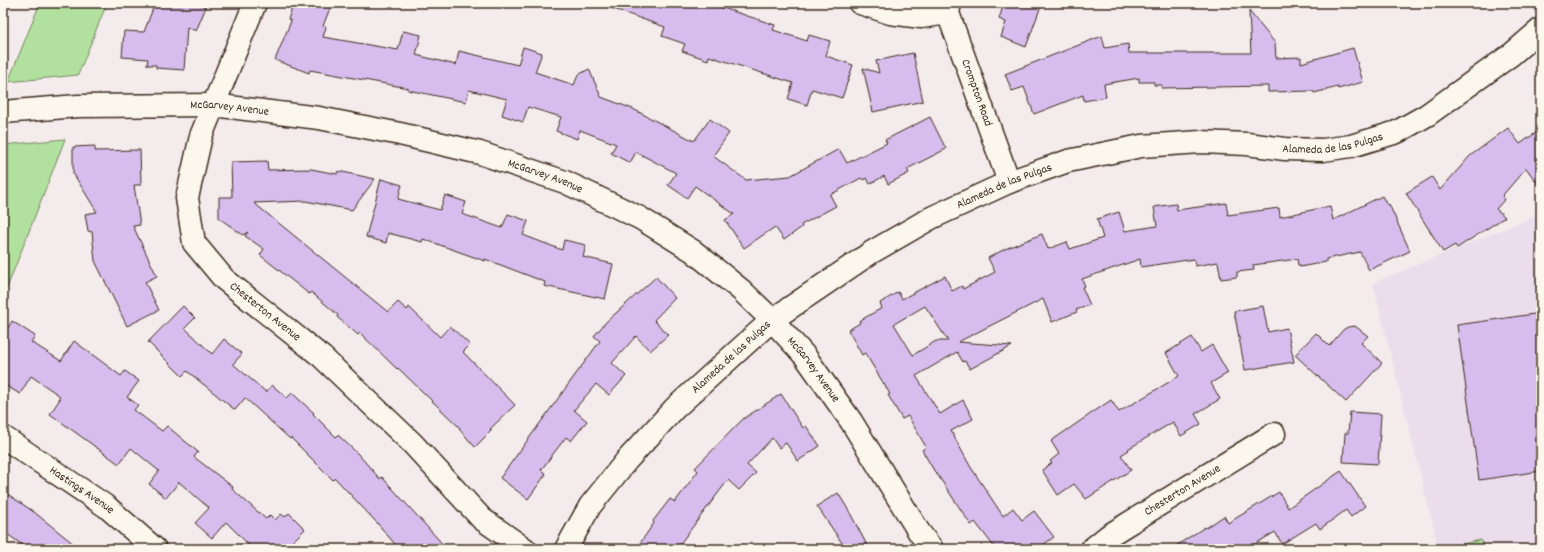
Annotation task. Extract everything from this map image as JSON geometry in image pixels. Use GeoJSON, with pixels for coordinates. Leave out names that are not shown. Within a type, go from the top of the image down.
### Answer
{"type":"FeatureCollection","features":[{"type":"Feature","properties":{"kind":"street","name":"Chesterton Avenue"},"geometry":{"type":"LineString","coordinates":[[254,3],[201,136],[187,198],[194,243],[224,279],[322,357],[412,443],[482,519],[525,549]]}},
{"type":"Feature","properties":{"kind":"street"},"geometry":{"type":"LineString","coordinates":[[860,3],[890,13],[921,17],[949,8]]}},
{"type":"Feature","properties":{"kind":"street","name":"Crompton Road"},"geometry":{"type":"LineString","coordinates":[[949,8],[1009,182]]}},
{"type":"Feature","properties":{"kind":"street","name":"Alameda de las Pulgas"},"geometry":{"type":"LineString","coordinates":[[566,549],[590,506],[643,443],[675,408],[772,320],[872,252],[924,222],[1009,182],[1068,161],[1141,146],[1201,142],[1246,144],[1286,149],[1323,150],[1351,146],[1397,132],[1427,115],[1512,54],[1541,29]]}},
{"type":"Feature","properties":{"kind":"street","name":"McGarvey Avenue"},"geometry":{"type":"LineString","coordinates":[[3,112],[78,106],[213,105],[319,118],[400,134],[480,153],[565,182],[640,218],[692,251],[741,290],[772,320],[805,356],[851,421],[919,532],[932,549]]}},
{"type":"Feature","properties":{"kind":"street","name":"Chesterton Avenue"},"geometry":{"type":"LineString","coordinates":[[1092,549],[1108,536],[1274,434]]}},
{"type":"Feature","properties":{"kind":"street","name":"Hastings Avenue"},"geometry":{"type":"LineString","coordinates":[[3,437],[107,507],[155,549]]}},
{"type":"Feature","properties":{"kind":"shaded area"},"geometry":{"type":"Polygon","coordinates":[[[1541,214],[1541,549],[1439,549],[1373,283],[1541,214]]]}},
{"type":"Feature","properties":{"kind":"green space"},"geometry":{"type":"Polygon","coordinates":[[[40,3],[107,3],[78,75],[8,82],[40,3]]]}},
{"type":"Feature","properties":{"kind":"green space"},"geometry":{"type":"Polygon","coordinates":[[[65,139],[3,298],[3,145],[65,139]]]}},
{"type":"Feature","properties":{"kind":"green space"},"geometry":{"type":"Polygon","coordinates":[[[1481,540],[1483,549],[1445,549],[1445,548],[1481,540]]]}},
{"type":"Feature","properties":{"kind":"building"},"geometry":{"type":"Polygon","coordinates":[[[155,3],[194,3],[206,7],[196,31],[187,27],[184,70],[156,68],[156,65],[147,65],[148,59],[122,57],[124,31],[144,32],[155,3]]]}},
{"type":"Feature","properties":{"kind":"building"},"geometry":{"type":"Polygon","coordinates":[[[294,3],[332,3],[323,26],[326,27],[323,37],[398,50],[403,31],[421,35],[416,55],[456,65],[459,51],[518,65],[523,47],[542,53],[535,72],[574,85],[578,75],[589,69],[601,97],[633,109],[694,141],[710,119],[729,133],[713,156],[746,180],[790,176],[839,149],[847,163],[887,143],[885,140],[930,117],[946,149],[907,169],[909,173],[888,184],[884,176],[870,184],[867,178],[863,180],[861,178],[830,195],[836,206],[801,225],[802,227],[784,240],[775,227],[744,248],[725,220],[734,214],[695,186],[687,198],[668,185],[676,173],[636,152],[630,163],[611,153],[616,144],[580,130],[577,139],[556,131],[561,117],[528,107],[523,122],[502,115],[507,99],[469,90],[466,102],[408,90],[408,88],[310,70],[309,73],[275,60],[291,21],[288,19],[294,3]]]}},
{"type":"Feature","properties":{"kind":"building"},"geometry":{"type":"Polygon","coordinates":[[[605,3],[708,3],[775,25],[773,30],[807,41],[809,35],[830,41],[826,56],[853,65],[842,98],[812,89],[807,105],[788,99],[793,83],[709,56],[708,60],[682,51],[685,44],[662,36],[665,27],[605,6],[605,3]]]}},
{"type":"Feature","properties":{"kind":"building"},"geometry":{"type":"Polygon","coordinates":[[[1004,3],[1042,3],[1026,47],[1001,37],[1006,22],[999,19],[1004,3]]]}},
{"type":"Feature","properties":{"kind":"building"},"geometry":{"type":"Polygon","coordinates":[[[1249,11],[1275,43],[1276,58],[1301,57],[1301,63],[1353,48],[1363,82],[1338,89],[1338,87],[1314,93],[1313,91],[1268,92],[1268,86],[1161,88],[1162,85],[1154,85],[1154,82],[1139,82],[1139,78],[1104,84],[1106,97],[1084,101],[1083,95],[1034,114],[1024,87],[1012,91],[1005,74],[1102,36],[1105,48],[1128,44],[1129,53],[1251,53],[1249,11]]]}},
{"type":"Feature","properties":{"kind":"building"},"geometry":{"type":"Polygon","coordinates":[[[913,53],[923,101],[873,112],[863,68],[879,73],[876,61],[913,53]]]}},
{"type":"Feature","properties":{"kind":"building"},"geometry":{"type":"Polygon","coordinates":[[[1508,128],[1520,144],[1541,129],[1541,188],[1526,168],[1502,196],[1505,199],[1496,209],[1505,217],[1457,248],[1455,245],[1443,252],[1406,193],[1432,177],[1440,190],[1470,156],[1508,128]]]}},
{"type":"Feature","properties":{"kind":"building"},"geometry":{"type":"Polygon","coordinates":[[[95,146],[95,151],[140,150],[141,185],[134,185],[140,225],[133,226],[157,276],[145,282],[159,310],[127,326],[95,261],[92,232],[88,231],[85,214],[97,212],[73,173],[73,147],[95,146]]]}},
{"type":"Feature","properties":{"kind":"building"},"geometry":{"type":"Polygon","coordinates":[[[267,161],[268,170],[311,169],[337,174],[338,171],[375,179],[352,210],[305,201],[254,203],[388,312],[398,302],[407,310],[409,307],[440,337],[450,326],[470,345],[463,352],[515,405],[490,429],[492,430],[475,447],[459,429],[460,428],[360,333],[358,335],[337,317],[338,315],[311,292],[309,294],[260,255],[264,249],[245,236],[248,232],[243,235],[219,218],[219,197],[232,197],[231,162],[267,161]]]}},
{"type":"Feature","properties":{"kind":"building"},"geometry":{"type":"Polygon","coordinates":[[[381,179],[402,185],[398,199],[440,210],[445,195],[466,202],[462,214],[502,228],[508,214],[528,221],[523,235],[562,250],[564,240],[586,245],[583,257],[613,264],[605,299],[544,286],[545,282],[485,259],[485,261],[423,239],[422,242],[388,233],[386,243],[366,237],[381,179]]]}},
{"type":"Feature","properties":{"kind":"building"},"geometry":{"type":"Polygon","coordinates":[[[1382,196],[1387,205],[1389,204],[1410,251],[1369,270],[1360,252],[1326,259],[1326,262],[1300,267],[1297,259],[1253,265],[1254,270],[1237,272],[1237,277],[1221,279],[1218,262],[1195,266],[1194,259],[1141,267],[1140,259],[1082,279],[1085,286],[1082,287],[1090,305],[1076,310],[1077,312],[1052,322],[1043,299],[958,342],[1012,346],[970,369],[965,361],[963,362],[957,352],[916,376],[940,414],[963,400],[973,419],[951,431],[970,466],[1003,516],[1013,508],[1022,520],[1034,511],[1054,537],[1037,549],[996,549],[975,522],[971,525],[936,474],[922,450],[926,447],[908,416],[902,419],[888,395],[890,394],[865,353],[862,355],[848,330],[860,323],[859,321],[882,308],[880,303],[898,292],[902,299],[945,276],[952,291],[962,286],[963,289],[995,272],[988,258],[1005,249],[1042,234],[1048,249],[1067,242],[1070,249],[1103,238],[1097,219],[1119,212],[1125,231],[1157,226],[1154,207],[1176,204],[1177,210],[1226,203],[1228,215],[1279,208],[1280,217],[1330,206],[1333,220],[1382,196]],[[925,306],[894,324],[913,355],[936,341],[948,341],[925,306]]]}},
{"type":"Feature","properties":{"kind":"building"},"geometry":{"type":"Polygon","coordinates":[[[656,277],[675,298],[654,320],[668,335],[650,351],[636,336],[612,363],[626,376],[609,395],[596,384],[574,410],[587,421],[571,441],[566,437],[541,470],[546,474],[528,499],[500,478],[600,341],[594,336],[606,322],[656,277]]]}},
{"type":"Feature","properties":{"kind":"building"},"geometry":{"type":"Polygon","coordinates":[[[183,306],[195,318],[185,328],[212,354],[224,339],[242,354],[233,364],[266,392],[272,385],[287,398],[292,393],[314,413],[313,414],[336,437],[338,435],[358,454],[380,479],[382,477],[447,549],[399,549],[335,478],[333,480],[291,438],[290,439],[245,398],[235,410],[187,371],[182,376],[148,342],[183,306]]]}},
{"type":"Feature","properties":{"kind":"building"},"geometry":{"type":"Polygon","coordinates":[[[1263,306],[1268,332],[1287,328],[1294,362],[1245,370],[1234,311],[1263,306]]]}},
{"type":"Feature","properties":{"kind":"building"},"geometry":{"type":"Polygon","coordinates":[[[1541,313],[1541,471],[1479,480],[1457,325],[1541,313]]]}},
{"type":"Feature","properties":{"kind":"building"},"geometry":{"type":"Polygon","coordinates":[[[12,321],[35,336],[31,342],[61,361],[74,341],[121,376],[125,371],[139,381],[127,397],[138,405],[134,410],[162,431],[167,426],[198,452],[194,457],[233,487],[232,489],[266,519],[270,515],[275,520],[281,514],[285,517],[289,513],[305,529],[285,549],[253,549],[226,522],[212,538],[195,523],[209,508],[179,482],[166,498],[149,484],[159,471],[131,448],[119,464],[50,414],[60,399],[58,399],[60,396],[31,376],[20,394],[3,384],[3,336],[12,321]]]}},
{"type":"Feature","properties":{"kind":"building"},"geometry":{"type":"Polygon","coordinates":[[[1355,326],[1368,336],[1361,343],[1382,363],[1346,402],[1295,355],[1316,333],[1329,346],[1344,329],[1355,326]]]}},
{"type":"Feature","properties":{"kind":"building"},"geometry":{"type":"Polygon","coordinates":[[[1192,337],[1201,352],[1212,345],[1228,373],[1211,383],[1220,399],[1195,414],[1201,424],[1181,436],[1173,422],[1128,449],[1129,450],[1121,455],[1131,470],[1086,499],[1074,484],[1058,495],[1042,470],[1052,463],[1050,461],[1059,454],[1051,441],[1111,400],[1119,412],[1179,376],[1166,353],[1192,337]]]}},
{"type":"Feature","properties":{"kind":"building"},"geometry":{"type":"Polygon","coordinates":[[[781,394],[803,428],[806,426],[820,446],[798,461],[786,443],[779,448],[772,438],[747,465],[756,473],[739,490],[728,480],[676,549],[636,549],[654,523],[653,521],[670,499],[675,502],[698,471],[695,468],[743,419],[781,394]]]}},
{"type":"Feature","properties":{"kind":"building"},"geometry":{"type":"Polygon","coordinates":[[[1350,412],[1381,414],[1378,464],[1343,462],[1345,433],[1348,433],[1350,412]]]}},
{"type":"Feature","properties":{"kind":"building"},"geometry":{"type":"Polygon","coordinates":[[[1341,471],[1365,506],[1351,517],[1346,510],[1320,529],[1316,523],[1282,544],[1275,532],[1247,549],[1171,549],[1224,516],[1228,523],[1279,492],[1288,508],[1341,471]]]}},
{"type":"Feature","properties":{"kind":"building"},"geometry":{"type":"Polygon","coordinates":[[[3,491],[34,512],[80,549],[28,549],[3,531],[3,491]]]}},
{"type":"Feature","properties":{"kind":"building"},"geometry":{"type":"Polygon","coordinates":[[[838,493],[869,549],[846,549],[817,506],[838,493]]]}}]}
